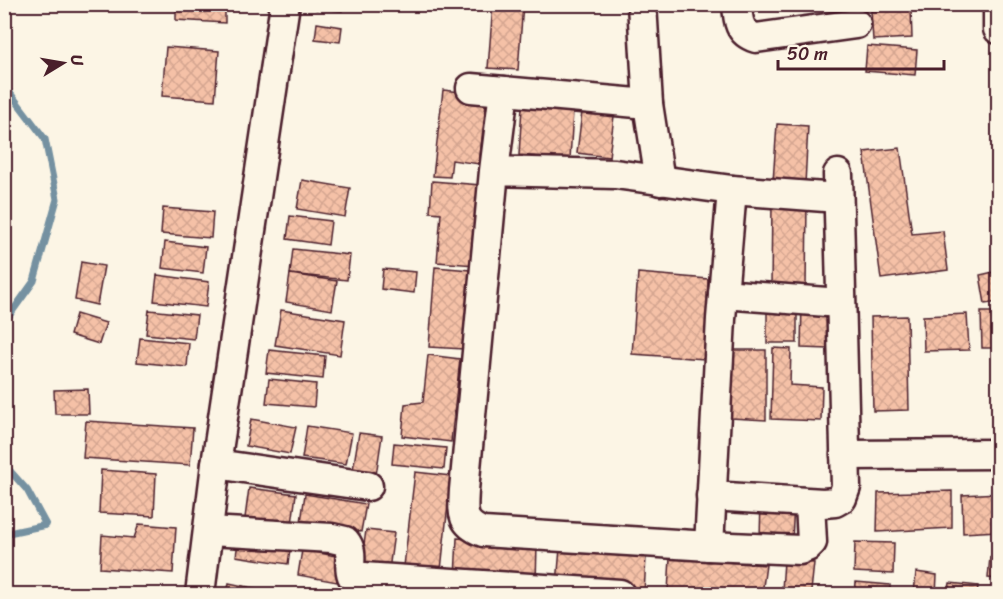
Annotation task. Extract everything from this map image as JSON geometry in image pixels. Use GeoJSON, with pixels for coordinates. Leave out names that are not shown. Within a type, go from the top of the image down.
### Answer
{"type":"FeatureCollection","features":[{"type":"Feature","properties":{"kind":"street"},"geometry":{"type":"LineString","coordinates":[[200,594],[216,464],[285,4]]}},
{"type":"Feature","properties":{"kind":"street"},"geometry":{"type":"LineString","coordinates":[[642,4],[648,104],[660,181]]}},
{"type":"Feature","properties":{"kind":"street"},"geometry":{"type":"LineString","coordinates":[[737,4],[738,22],[742,30],[756,38],[856,24]]}},
{"type":"Feature","properties":{"kind":"street"},"geometry":{"type":"LineString","coordinates":[[998,4],[999,29]]}},
{"type":"Feature","properties":{"kind":"street"},"geometry":{"type":"LineString","coordinates":[[471,88],[648,104]]}},
{"type":"Feature","properties":{"kind":"street"},"geometry":{"type":"LineString","coordinates":[[504,91],[494,171],[464,490],[465,519],[471,527],[483,532],[800,550],[812,542],[810,503]]}},
{"type":"Feature","properties":{"kind":"street"},"geometry":{"type":"LineString","coordinates":[[494,171],[615,174],[732,190],[838,186],[846,487],[842,498],[835,502],[810,503],[711,496]]}},
{"type":"Feature","properties":{"kind":"street"},"geometry":{"type":"LineString","coordinates":[[709,546],[723,294],[732,190]]}},
{"type":"Feature","properties":{"kind":"street"},"geometry":{"type":"LineString","coordinates":[[723,294],[840,303]]}},
{"type":"Feature","properties":{"kind":"street"},"geometry":{"type":"LineString","coordinates":[[845,455],[998,454]]}},
{"type":"Feature","properties":{"kind":"street"},"geometry":{"type":"LineString","coordinates":[[216,464],[368,486]]}},
{"type":"Feature","properties":{"kind":"street"},"geometry":{"type":"LineString","coordinates":[[209,531],[332,538],[345,541],[352,554],[352,576],[362,586],[620,594]]}},
{"type":"Feature","properties":{"kind":"building"},"geometry":{"type":"Polygon","coordinates":[[[176,4],[225,4],[225,23],[176,20],[176,4]]]}},
{"type":"Feature","properties":{"kind":"building"},"geometry":{"type":"Polygon","coordinates":[[[317,4],[342,4],[342,11],[316,9],[317,4]]]}},
{"type":"Feature","properties":{"kind":"building"},"geometry":{"type":"Polygon","coordinates":[[[493,4],[523,4],[518,70],[488,68],[493,4]]]}},
{"type":"Feature","properties":{"kind":"building"},"geometry":{"type":"Polygon","coordinates":[[[911,9],[912,38],[873,40],[871,11],[911,9]]]}},
{"type":"Feature","properties":{"kind":"building"},"geometry":{"type":"Polygon","coordinates":[[[317,23],[342,27],[340,42],[315,39],[317,23]]]}},
{"type":"Feature","properties":{"kind":"building"},"geometry":{"type":"Polygon","coordinates":[[[867,46],[917,50],[915,75],[865,71],[867,46]]]}},
{"type":"Feature","properties":{"kind":"building"},"geometry":{"type":"Polygon","coordinates":[[[166,47],[219,51],[215,100],[162,96],[166,47]]]}},
{"type":"Feature","properties":{"kind":"building"},"geometry":{"type":"Polygon","coordinates":[[[443,90],[487,95],[479,164],[452,160],[450,177],[433,176],[443,90]]]}},
{"type":"Feature","properties":{"kind":"building"},"geometry":{"type":"Polygon","coordinates":[[[522,107],[573,111],[570,159],[519,155],[522,107]]]}},
{"type":"Feature","properties":{"kind":"building"},"geometry":{"type":"Polygon","coordinates":[[[582,112],[614,116],[609,157],[577,153],[582,112]]]}},
{"type":"Feature","properties":{"kind":"building"},"geometry":{"type":"Polygon","coordinates":[[[777,124],[808,126],[805,184],[773,182],[777,124]]]}},
{"type":"Feature","properties":{"kind":"building"},"geometry":{"type":"Polygon","coordinates":[[[900,148],[912,234],[943,231],[948,270],[881,279],[864,152],[900,148]]]}},
{"type":"Feature","properties":{"kind":"building"},"geometry":{"type":"Polygon","coordinates":[[[302,180],[350,188],[345,217],[297,209],[302,180]]]}},
{"type":"Feature","properties":{"kind":"building"},"geometry":{"type":"Polygon","coordinates":[[[432,181],[481,185],[475,265],[437,262],[441,213],[430,212],[432,181]]]}},
{"type":"Feature","properties":{"kind":"building"},"geometry":{"type":"Polygon","coordinates":[[[772,202],[807,202],[806,287],[771,287],[772,202]]]}},
{"type":"Feature","properties":{"kind":"building"},"geometry":{"type":"Polygon","coordinates":[[[163,208],[213,212],[211,238],[161,234],[163,208]]]}},
{"type":"Feature","properties":{"kind":"building"},"geometry":{"type":"Polygon","coordinates":[[[290,216],[331,221],[328,245],[287,239],[290,216]]]}},
{"type":"Feature","properties":{"kind":"building"},"geometry":{"type":"Polygon","coordinates":[[[165,242],[206,247],[203,273],[162,268],[165,242]]]}},
{"type":"Feature","properties":{"kind":"building"},"geometry":{"type":"Polygon","coordinates":[[[293,249],[350,255],[347,280],[290,274],[293,249]]]}},
{"type":"Feature","properties":{"kind":"building"},"geometry":{"type":"Polygon","coordinates":[[[81,262],[104,266],[97,305],[75,300],[81,262]]]}},
{"type":"Feature","properties":{"kind":"building"},"geometry":{"type":"Polygon","coordinates":[[[435,267],[470,270],[464,349],[429,347],[435,267]]]}},
{"type":"Feature","properties":{"kind":"building"},"geometry":{"type":"Polygon","coordinates":[[[383,269],[416,272],[414,293],[381,289],[383,269]]]}},
{"type":"Feature","properties":{"kind":"building"},"geometry":{"type":"Polygon","coordinates":[[[998,271],[998,302],[985,304],[980,275],[998,271]]]}},
{"type":"Feature","properties":{"kind":"building"},"geometry":{"type":"Polygon","coordinates":[[[638,273],[708,279],[705,359],[632,354],[638,273]]]}},
{"type":"Feature","properties":{"kind":"building"},"geometry":{"type":"Polygon","coordinates":[[[290,274],[337,281],[332,310],[286,302],[290,274]]]}},
{"type":"Feature","properties":{"kind":"building"},"geometry":{"type":"Polygon","coordinates":[[[157,275],[209,282],[206,307],[154,301],[157,275]]]}},
{"type":"Feature","properties":{"kind":"building"},"geometry":{"type":"Polygon","coordinates":[[[767,302],[797,302],[797,343],[767,343],[767,302]]]}},
{"type":"Feature","properties":{"kind":"building"},"geometry":{"type":"Polygon","coordinates":[[[802,303],[831,304],[830,349],[801,348],[802,303]]]}},
{"type":"Feature","properties":{"kind":"building"},"geometry":{"type":"Polygon","coordinates":[[[149,310],[197,315],[194,339],[146,334],[149,310]]]}},
{"type":"Feature","properties":{"kind":"building"},"geometry":{"type":"Polygon","coordinates":[[[281,310],[345,320],[340,355],[275,345],[281,310]]]}},
{"type":"Feature","properties":{"kind":"building"},"geometry":{"type":"Polygon","coordinates":[[[981,312],[998,312],[998,348],[982,348],[981,312]]]}},
{"type":"Feature","properties":{"kind":"building"},"geometry":{"type":"Polygon","coordinates":[[[76,314],[106,323],[99,344],[70,335],[76,314]]]}},
{"type":"Feature","properties":{"kind":"building"},"geometry":{"type":"Polygon","coordinates":[[[967,314],[969,350],[924,351],[923,316],[967,314]]]}},
{"type":"Feature","properties":{"kind":"building"},"geometry":{"type":"Polygon","coordinates":[[[907,316],[909,410],[873,411],[871,317],[907,316]]]}},
{"type":"Feature","properties":{"kind":"building"},"geometry":{"type":"Polygon","coordinates":[[[140,338],[189,343],[187,367],[137,362],[140,338]]]}},
{"type":"Feature","properties":{"kind":"building"},"geometry":{"type":"Polygon","coordinates":[[[773,348],[791,349],[790,385],[822,387],[821,421],[771,419],[773,348]]]}},
{"type":"Feature","properties":{"kind":"building"},"geometry":{"type":"Polygon","coordinates":[[[269,350],[325,356],[323,379],[266,373],[269,350]]]}},
{"type":"Feature","properties":{"kind":"building"},"geometry":{"type":"Polygon","coordinates":[[[732,350],[766,350],[766,420],[731,418],[732,350]]]}},
{"type":"Feature","properties":{"kind":"building"},"geometry":{"type":"Polygon","coordinates":[[[428,355],[460,359],[451,442],[402,436],[405,404],[423,402],[428,355]]]}},
{"type":"Feature","properties":{"kind":"building"},"geometry":{"type":"Polygon","coordinates":[[[269,379],[316,384],[314,407],[266,403],[269,379]]]}},
{"type":"Feature","properties":{"kind":"building"},"geometry":{"type":"Polygon","coordinates":[[[88,389],[89,414],[55,414],[54,390],[88,389]]]}},
{"type":"Feature","properties":{"kind":"building"},"geometry":{"type":"Polygon","coordinates":[[[251,419],[296,427],[290,454],[246,446],[251,419]]]}},
{"type":"Feature","properties":{"kind":"building"},"geometry":{"type":"Polygon","coordinates":[[[86,421],[193,428],[190,465],[83,458],[86,421]]]}},
{"type":"Feature","properties":{"kind":"building"},"geometry":{"type":"Polygon","coordinates":[[[307,426],[352,433],[346,464],[302,458],[307,426]]]}},
{"type":"Feature","properties":{"kind":"building"},"geometry":{"type":"Polygon","coordinates":[[[359,433],[382,436],[376,475],[353,470],[359,433]]]}},
{"type":"Feature","properties":{"kind":"building"},"geometry":{"type":"Polygon","coordinates":[[[394,443],[446,448],[444,469],[392,464],[394,443]]]}},
{"type":"Feature","properties":{"kind":"building"},"geometry":{"type":"Polygon","coordinates":[[[101,470],[156,474],[154,516],[99,513],[101,470]]]}},
{"type":"Feature","properties":{"kind":"building"},"geometry":{"type":"Polygon","coordinates":[[[415,472],[451,476],[441,570],[404,566],[415,472]]]}},
{"type":"Feature","properties":{"kind":"building"},"geometry":{"type":"Polygon","coordinates":[[[249,488],[296,494],[292,524],[245,518],[249,488]]]}},
{"type":"Feature","properties":{"kind":"building"},"geometry":{"type":"Polygon","coordinates":[[[952,491],[952,528],[877,532],[878,493],[952,491]]]}},
{"type":"Feature","properties":{"kind":"building"},"geometry":{"type":"Polygon","coordinates":[[[998,493],[998,531],[963,533],[962,495],[998,493]]]}},
{"type":"Feature","properties":{"kind":"building"},"geometry":{"type":"Polygon","coordinates":[[[305,494],[366,504],[361,532],[301,522],[305,494]]]}},
{"type":"Feature","properties":{"kind":"building"},"geometry":{"type":"Polygon","coordinates":[[[761,501],[794,503],[792,540],[760,538],[761,501]]]}},
{"type":"Feature","properties":{"kind":"building"},"geometry":{"type":"Polygon","coordinates":[[[139,524],[176,527],[173,573],[100,568],[102,535],[134,538],[139,524]]]}},
{"type":"Feature","properties":{"kind":"building"},"geometry":{"type":"Polygon","coordinates":[[[240,529],[292,536],[288,564],[236,556],[240,529]]]}},
{"type":"Feature","properties":{"kind":"building"},"geometry":{"type":"Polygon","coordinates":[[[366,530],[394,533],[389,570],[361,567],[366,530]]]}},
{"type":"Feature","properties":{"kind":"building"},"geometry":{"type":"Polygon","coordinates":[[[457,538],[537,545],[536,582],[455,577],[457,538]]]}},
{"type":"Feature","properties":{"kind":"building"},"geometry":{"type":"Polygon","coordinates":[[[855,542],[894,543],[893,574],[854,572],[855,542]]]}},
{"type":"Feature","properties":{"kind":"building"},"geometry":{"type":"Polygon","coordinates":[[[560,548],[646,557],[644,594],[557,584],[560,548]]]}},
{"type":"Feature","properties":{"kind":"building"},"geometry":{"type":"Polygon","coordinates":[[[302,550],[342,557],[337,582],[298,575],[302,550]]]}},
{"type":"Feature","properties":{"kind":"building"},"geometry":{"type":"Polygon","coordinates":[[[990,557],[998,558],[998,579],[988,578],[990,557]]]}},
{"type":"Feature","properties":{"kind":"building"},"geometry":{"type":"Polygon","coordinates":[[[670,558],[766,565],[762,594],[668,591],[670,558]]]}},
{"type":"Feature","properties":{"kind":"building"},"geometry":{"type":"Polygon","coordinates":[[[784,561],[814,563],[811,591],[782,590],[784,561]]]}},
{"type":"Feature","properties":{"kind":"building"},"geometry":{"type":"Polygon","coordinates":[[[916,572],[937,575],[936,594],[914,594],[916,572]]]}},
{"type":"Feature","properties":{"kind":"building"},"geometry":{"type":"Polygon","coordinates":[[[856,582],[890,585],[890,594],[855,594],[856,582]]]}},
{"type":"Feature","properties":{"kind":"building"},"geometry":{"type":"Polygon","coordinates":[[[229,583],[283,594],[227,594],[229,583]]]}},
{"type":"Feature","properties":{"kind":"building"},"geometry":{"type":"Polygon","coordinates":[[[950,583],[978,586],[977,594],[948,594],[950,583]]]}},
{"type":"Feature","properties":{"kind":"waterway"},"geometry":{"type":"LineString","coordinates":[[4,85],[45,139],[57,199],[34,281],[4,323]]}},
{"type":"Feature","properties":{"kind":"waterway"},"geometry":{"type":"LineString","coordinates":[[4,464],[27,490],[46,525],[4,534]]}}]}
